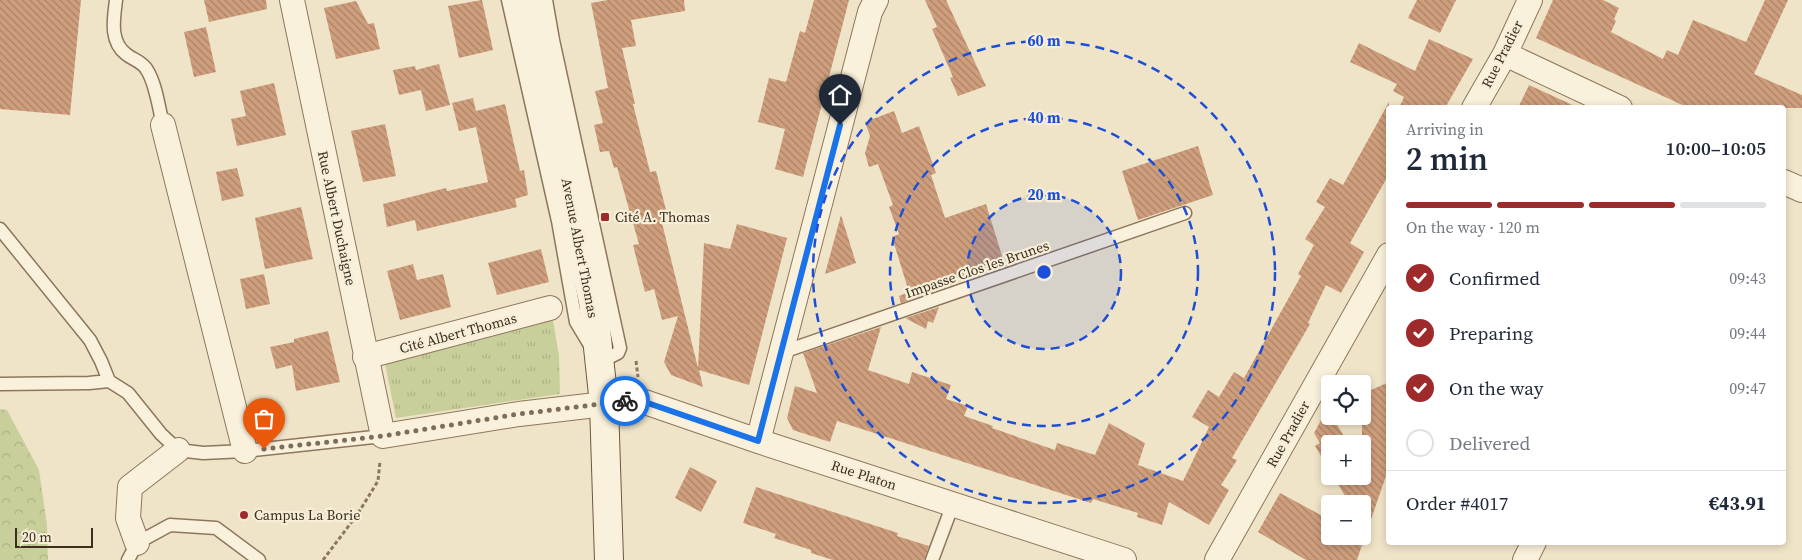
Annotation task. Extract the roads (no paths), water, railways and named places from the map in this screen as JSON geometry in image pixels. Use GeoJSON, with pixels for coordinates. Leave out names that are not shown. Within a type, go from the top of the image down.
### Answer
{"type":"FeatureCollection","features":[{"type":"Feature","properties":{"kind":"street","name":"Rue Albert Duchaigne"},"geometry":{"type":"LineString","coordinates":[[292,0],[383,436]]}},
{"type":"Feature","properties":{"kind":"street","name":"Avenue Albert Thomas"},"geometry":{"type":"LineString","coordinates":[[526,0],[591,289],[604,404],[609,560]]}},
{"type":"Feature","properties":{"kind":"street"},"geometry":{"type":"LineString","coordinates":[[758,441],[870,12],[876,0]]}},
{"type":"Feature","properties":{"kind":"street","name":"Rue Pradier"},"geometry":{"type":"LineString","coordinates":[[1476,105],[1505,54],[1530,0]]}},
{"type":"Feature","properties":{"kind":"street"},"geometry":{"type":"LineString","coordinates":[[1505,54],[1614,105]]}},
{"type":"Feature","properties":{"kind":"street"},"geometry":{"type":"LineString","coordinates":[[163,126],[245,451]]}},
{"type":"Feature","properties":{"kind":"street"},"geometry":{"type":"LineString","coordinates":[[1786,183],[1802,190]]}},
{"type":"Feature","properties":{"kind":"street","name":"Rue Pradier"},"geometry":{"type":"LineString","coordinates":[[1217,560],[1386,260]]}},
{"type":"Feature","properties":{"kind":"street","name":"Cité Albert Thomas"},"geometry":{"type":"LineString","coordinates":[[366,357],[550,308]]}},
{"type":"Feature","properties":{"kind":"street","name":"Rue Platon"},"geometry":{"type":"LineString","coordinates":[[383,436],[519,414],[639,400],[758,441],[1124,560]]}},
{"type":"Feature","properties":{"kind":"street"},"geometry":{"type":"LineString","coordinates":[[132,551],[128,518],[130,487],[178,450]]}},
{"type":"Feature","properties":{"kind":"street"},"geometry":{"type":"LineString","coordinates":[[1525,560],[1532,545]]}},
{"type":"Feature","properties":{"kind":"lane"},"geometry":{"type":"LineString","coordinates":[[116,0],[113,24],[114,37],[125,54],[141,62],[149,72],[163,126]]}},
{"type":"Feature","properties":{"kind":"lane"},"geometry":{"type":"LineString","coordinates":[[508,0],[558,221],[576,322],[600,362],[618,353],[620,348],[546,0]]}},
{"type":"Feature","properties":{"kind":"lane","name":"Impasse Clos les Brunes"},"geometry":{"type":"LineString","coordinates":[[780,353],[1185,213]]}},
{"type":"Feature","properties":{"kind":"lane"},"geometry":{"type":"LineString","coordinates":[[0,229],[90,340],[109,381],[128,393],[161,434],[178,450],[203,453],[245,451],[383,436]]}},
{"type":"Feature","properties":{"kind":"lane"},"geometry":{"type":"LineString","coordinates":[[0,384],[109,381]]}},
{"type":"Feature","properties":{"kind":"lane"},"geometry":{"type":"LineString","coordinates":[[932,560],[953,504]]}},
{"type":"Feature","properties":{"kind":"lane"},"geometry":{"type":"LineString","coordinates":[[132,551],[170,525],[216,528],[259,560]]}},
{"type":"Feature","properties":{"kind":"place","name":"Cité A. Thomas"},"geometry":{"type":"Point","coordinates":[605,217]}},
{"type":"Feature","properties":{"kind":"place","name":"Campus La Borie"},"geometry":{"type":"Point","coordinates":[244,515]}}]}
